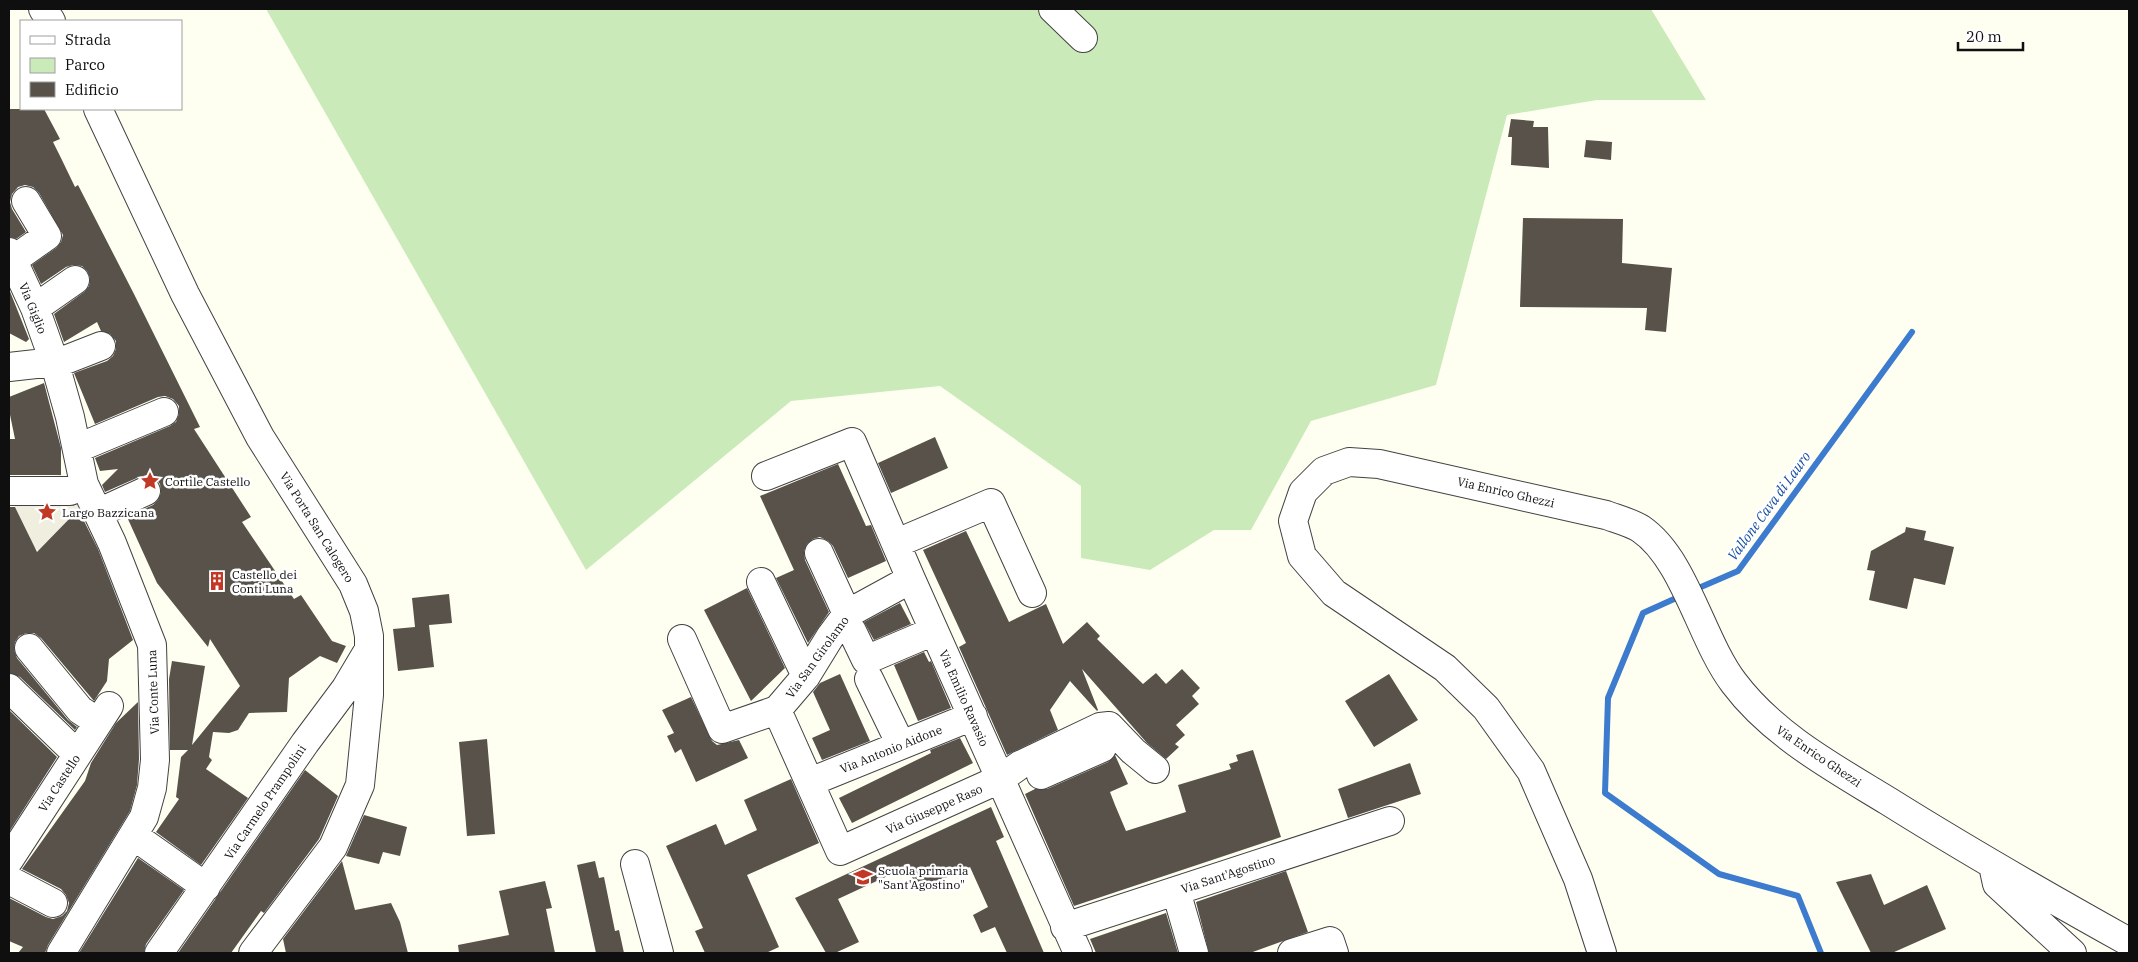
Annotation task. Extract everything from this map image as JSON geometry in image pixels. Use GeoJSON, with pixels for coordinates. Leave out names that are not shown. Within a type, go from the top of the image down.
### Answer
{"type":"FeatureCollection","features":[{"type":"Feature","properties":{"kind":"street"},"geometry":{"type":"LineString","coordinates":[[44,9],[50,20]]}},
{"type":"Feature","properties":{"kind":"street"},"geometry":{"type":"LineString","coordinates":[[1053,9],[1083,38]]}},
{"type":"Feature","properties":{"kind":"street","name":"Via Porta San Calogero"},"geometry":{"type":"LineString","coordinates":[[98,110],[185,294],[260,437],[353,584],[364,611],[369,636],[369,695],[360,785],[333,847],[253,953]]}},
{"type":"Feature","properties":{"kind":"street"},"geometry":{"type":"LineString","coordinates":[[11,256],[47,236],[26,201]]}},
{"type":"Feature","properties":{"kind":"street","name":"Via Giglio"},"geometry":{"type":"LineString","coordinates":[[11,256],[35,308],[45,364]]}},
{"type":"Feature","properties":{"kind":"street"},"geometry":{"type":"LineString","coordinates":[[35,308],[75,280]]}},
{"type":"Feature","properties":{"kind":"street"},"geometry":{"type":"LineString","coordinates":[[9,367],[45,364],[101,346]]}},
{"type":"Feature","properties":{"kind":"street"},"geometry":{"type":"LineString","coordinates":[[9,348],[45,364]]}},
{"type":"Feature","properties":{"kind":"street","name":"Via Conte Luna"},"geometry":{"type":"LineString","coordinates":[[45,364],[78,448],[84,484],[112,543],[152,645],[155,760],[153,779],[144,817],[61,953]]}},
{"type":"Feature","properties":{"kind":"street"},"geometry":{"type":"LineString","coordinates":[[78,448],[164,412]]}},
{"type":"Feature","properties":{"kind":"street","name":"Via Emilio Ravasio"},"geometry":{"type":"LineString","coordinates":[[766,476],[852,442],[1078,953]]}},
{"type":"Feature","properties":{"kind":"street","name":"Via Enrico Ghezzi"},"geometry":{"type":"LineString","coordinates":[[1602,953],[1578,879],[1531,771],[1486,708],[1445,668],[1334,593],[1302,556],[1294,521],[1302,492],[1324,471],[1349,462],[1379,464],[1606,515],[1641,529],[1667,554],[1733,682],[1766,719],[1820,759],[1993,866],[2129,942]]}},
{"type":"Feature","properties":{"kind":"street"},"geometry":{"type":"LineString","coordinates":[[9,491],[70,491],[84,484]]}},
{"type":"Feature","properties":{"kind":"street"},"geometry":{"type":"LineString","coordinates":[[98,514],[146,491]]}},
{"type":"Feature","properties":{"kind":"street"},"geometry":{"type":"LineString","coordinates":[[897,543],[991,504],[1032,593]]}},
{"type":"Feature","properties":{"kind":"street"},"geometry":{"type":"LineString","coordinates":[[819,553],[866,660],[934,631]]}},
{"type":"Feature","properties":{"kind":"street","name":"Via San Girolamo"},"geometry":{"type":"LineString","coordinates":[[777,710],[806,676],[830,638],[911,579]]}},
{"type":"Feature","properties":{"kind":"street"},"geometry":{"type":"LineString","coordinates":[[761,582],[806,676]]}},
{"type":"Feature","properties":{"kind":"street"},"geometry":{"type":"LineString","coordinates":[[682,639],[722,729],[777,710]]}},
{"type":"Feature","properties":{"kind":"street","name":"Via Castello"},"geometry":{"type":"LineString","coordinates":[[9,860],[104,714],[80,710],[29,648]]}},
{"type":"Feature","properties":{"kind":"street","name":"Via Carmelo Prampolini"},"geometry":{"type":"LineString","coordinates":[[159,953],[312,733],[346,688],[369,649]]}},
{"type":"Feature","properties":{"kind":"street"},"geometry":{"type":"LineString","coordinates":[[869,679],[901,745]]}},
{"type":"Feature","properties":{"kind":"street"},"geometry":{"type":"LineString","coordinates":[[9,688],[77,754]]}},
{"type":"Feature","properties":{"kind":"street","name":"Via Giuseppe Raso"},"geometry":{"type":"LineString","coordinates":[[777,710],[840,850],[1003,785],[1020,766],[1100,727],[1109,726],[1132,751],[1155,769]]}},
{"type":"Feature","properties":{"kind":"street","name":"Via Antonio Aidone"},"geometry":{"type":"LineString","coordinates":[[810,782],[973,716]]}},
{"type":"Feature","properties":{"kind":"street"},"geometry":{"type":"LineString","coordinates":[[1003,785],[1102,748]]}},
{"type":"Feature","properties":{"kind":"street","name":"Via Sant'Agostino"},"geometry":{"type":"LineString","coordinates":[[1065,927],[1390,821]]}},
{"type":"Feature","properties":{"kind":"street"},"geometry":{"type":"LineString","coordinates":[[134,836],[206,887]]}},
{"type":"Feature","properties":{"kind":"street"},"geometry":{"type":"LineString","coordinates":[[634,864],[659,953]]}},
{"type":"Feature","properties":{"kind":"street"},"geometry":{"type":"LineString","coordinates":[[1993,866],[1997,884],[2072,953]]}},
{"type":"Feature","properties":{"kind":"street"},"geometry":{"type":"LineString","coordinates":[[9,880],[53,903]]}},
{"type":"Feature","properties":{"kind":"street"},"geometry":{"type":"LineString","coordinates":[[1176,891],[1194,953]]}},
{"type":"Feature","properties":{"kind":"street"},"geometry":{"type":"LineString","coordinates":[[1292,953],[1332,947]]}},
{"type":"Feature","properties":{"kind":"green space"},"geometry":{"type":"Polygon","coordinates":[[[266,9],[1651,9],[1706,100],[1597,100],[1507,115],[1436,385],[1311,421],[1251,530],[1214,530],[1150,570],[1081,558],[1081,486],[940,386],[791,401],[586,570],[266,9]]]}},
{"type":"Feature","properties":{"kind":"shaded area","name":"Largo Bazzicana"},"geometry":{"type":"Polygon","coordinates":[[[9,472],[10,481],[61,475],[79,509],[40,551],[27,543],[30,537],[9,495],[9,472]]]}},
{"type":"Feature","properties":{"kind":"building"},"geometry":{"type":"Polygon","coordinates":[[[9,109],[45,110],[60,139],[53,142],[75,187],[78,185],[200,427],[194,429],[251,517],[242,522],[294,599],[301,595],[332,641],[346,646],[337,663],[320,656],[289,678],[287,712],[249,713],[238,730],[229,733],[213,732],[209,757],[212,760],[206,769],[248,798],[201,865],[156,832],[179,799],[176,797],[181,757],[188,750],[170,750],[169,679],[172,661],[205,666],[192,745],[240,686],[210,639],[208,647],[157,583],[127,517],[153,505],[158,500],[161,493],[160,484],[155,478],[147,475],[105,492],[102,485],[118,469],[100,471],[95,458],[170,426],[176,422],[179,406],[173,399],[165,396],[158,397],[95,424],[74,373],[107,361],[113,356],[116,349],[116,341],[110,334],[101,331],[97,322],[64,342],[54,314],[84,292],[89,286],[90,278],[87,271],[82,266],[73,265],[66,267],[41,284],[32,265],[56,248],[61,242],[63,235],[39,193],[33,187],[25,185],[18,187],[12,194],[10,202],[12,209],[26,232],[16,239],[9,237],[9,109]]]}},
{"type":"Feature","properties":{"kind":"building"},"geometry":{"type":"Polygon","coordinates":[[[1511,119],[1534,121],[1533,127],[1548,127],[1549,168],[1511,165],[1512,137],[1508,137],[1511,119]]]}},
{"type":"Feature","properties":{"kind":"building"},"geometry":{"type":"Polygon","coordinates":[[[1586,140],[1612,142],[1611,160],[1584,157],[1586,140]]]}},
{"type":"Feature","properties":{"kind":"building"},"geometry":{"type":"Polygon","coordinates":[[[1523,218],[1623,219],[1622,263],[1672,268],[1666,332],[1645,330],[1647,308],[1520,307],[1523,218]]]}},
{"type":"Feature","properties":{"kind":"building"},"geometry":{"type":"Polygon","coordinates":[[[9,289],[29,339],[26,342],[9,333],[9,289]]]}},
{"type":"Feature","properties":{"kind":"building"},"geometry":{"type":"Polygon","coordinates":[[[44,383],[61,448],[61,475],[9,475],[9,439],[15,439],[9,410],[9,397],[44,383]]]}},
{"type":"Feature","properties":{"kind":"building"},"geometry":{"type":"Polygon","coordinates":[[[935,437],[948,468],[891,493],[878,463],[935,437]]]}},
{"type":"Feature","properties":{"kind":"building"},"geometry":{"type":"Polygon","coordinates":[[[838,464],[866,526],[871,525],[886,561],[848,578],[833,546],[828,541],[820,537],[813,539],[807,544],[804,551],[805,560],[829,612],[808,643],[776,578],[794,570],[760,496],[838,464]]]}},
{"type":"Feature","properties":{"kind":"building"},"geometry":{"type":"Polygon","coordinates":[[[9,507],[15,507],[37,552],[73,515],[81,515],[98,549],[133,640],[109,659],[107,681],[94,701],[41,638],[34,633],[26,633],[19,636],[15,642],[14,650],[17,658],[68,720],[77,727],[75,730],[20,677],[9,673],[9,507]]]}},
{"type":"Feature","properties":{"kind":"building"},"geometry":{"type":"Polygon","coordinates":[[[1906,527],[1926,531],[1924,540],[1954,547],[1945,585],[1914,578],[1907,609],[1869,600],[1875,571],[1867,570],[1871,551],[1905,532],[1906,527]]]}},
{"type":"Feature","properties":{"kind":"building"},"geometry":{"type":"Polygon","coordinates":[[[966,531],[1009,622],[1046,604],[1063,644],[1087,622],[1100,636],[1097,639],[1143,684],[1156,673],[1166,684],[1182,669],[1200,688],[1192,696],[1199,704],[1176,725],[1185,735],[1175,744],[1179,747],[1166,759],[1147,743],[1082,669],[1098,710],[1070,681],[1050,710],[1058,730],[1007,755],[959,647],[966,643],[923,550],[966,531]]]}},
{"type":"Feature","properties":{"kind":"building"},"geometry":{"type":"Polygon","coordinates":[[[747,588],[785,668],[751,701],[704,610],[747,588]]]}},
{"type":"Feature","properties":{"kind":"building"},"geometry":{"type":"Polygon","coordinates":[[[449,594],[452,623],[429,625],[434,667],[398,671],[393,629],[415,627],[412,598],[449,594]]]}},
{"type":"Feature","properties":{"kind":"building"},"geometry":{"type":"Polygon","coordinates":[[[900,603],[911,624],[874,640],[864,622],[900,603]]]}},
{"type":"Feature","properties":{"kind":"building"},"geometry":{"type":"Polygon","coordinates":[[[924,652],[929,662],[931,661],[951,708],[918,721],[894,665],[924,652]]]}},
{"type":"Feature","properties":{"kind":"building"},"geometry":{"type":"Polygon","coordinates":[[[840,674],[870,741],[822,760],[812,738],[830,730],[813,692],[820,683],[840,674]]]}},
{"type":"Feature","properties":{"kind":"building"},"geometry":{"type":"Polygon","coordinates":[[[1389,674],[1418,720],[1374,747],[1345,701],[1389,674]]]}},
{"type":"Feature","properties":{"kind":"building"},"geometry":{"type":"Polygon","coordinates":[[[691,697],[712,741],[717,745],[739,740],[748,758],[696,782],[681,749],[675,753],[667,736],[674,733],[662,710],[691,697]]]}},
{"type":"Feature","properties":{"kind":"building"},"geometry":{"type":"Polygon","coordinates":[[[138,702],[139,759],[137,785],[130,811],[48,945],[45,953],[18,953],[23,947],[9,941],[9,898],[53,919],[62,916],[67,911],[69,903],[61,889],[22,869],[85,781],[91,763],[116,723],[138,702]]]}},
{"type":"Feature","properties":{"kind":"building"},"geometry":{"type":"Polygon","coordinates":[[[9,710],[57,757],[9,832],[9,710]]]}},
{"type":"Feature","properties":{"kind":"building"},"geometry":{"type":"Polygon","coordinates":[[[960,738],[973,763],[852,823],[839,798],[931,753],[930,750],[960,738]]]}},
{"type":"Feature","properties":{"kind":"building"},"geometry":{"type":"Polygon","coordinates":[[[487,739],[495,834],[467,836],[459,742],[487,739]]]}},
{"type":"Feature","properties":{"kind":"building"},"geometry":{"type":"Polygon","coordinates":[[[1253,750],[1281,837],[1074,906],[1025,794],[1035,789],[1047,789],[1108,762],[1115,755],[1128,784],[1110,792],[1126,831],[1186,812],[1178,785],[1231,769],[1229,764],[1238,761],[1236,755],[1253,750]]]}},
{"type":"Feature","properties":{"kind":"building"},"geometry":{"type":"Polygon","coordinates":[[[1410,763],[1421,794],[1348,818],[1338,789],[1410,763]]]}},
{"type":"Feature","properties":{"kind":"building"},"geometry":{"type":"Polygon","coordinates":[[[305,770],[338,796],[319,839],[264,913],[261,911],[231,953],[178,953],[305,770]]]}},
{"type":"Feature","properties":{"kind":"building"},"geometry":{"type":"Polygon","coordinates":[[[791,779],[819,843],[747,875],[779,947],[766,953],[705,953],[695,931],[703,928],[666,846],[716,824],[725,845],[757,830],[744,800],[791,779]]]}},
{"type":"Feature","properties":{"kind":"building","name":"Scuola primaria \"Sant'Agostino\""},"geometry":{"type":"Polygon","coordinates":[[[991,807],[1004,837],[996,841],[1044,953],[1007,953],[995,927],[981,933],[973,915],[988,907],[970,867],[918,890],[907,867],[838,899],[859,942],[835,953],[826,953],[795,898],[991,807]]]}},
{"type":"Feature","properties":{"kind":"building"},"geometry":{"type":"Polygon","coordinates":[[[364,815],[407,827],[400,856],[383,852],[379,864],[346,856],[364,815]]]}},
{"type":"Feature","properties":{"kind":"building"},"geometry":{"type":"Polygon","coordinates":[[[138,858],[184,890],[146,944],[144,953],[79,953],[138,858]]]}},
{"type":"Feature","properties":{"kind":"building"},"geometry":{"type":"Polygon","coordinates":[[[342,861],[355,910],[391,903],[400,922],[408,953],[286,953],[283,939],[342,861]]]}},
{"type":"Feature","properties":{"kind":"building"},"geometry":{"type":"Polygon","coordinates":[[[595,861],[599,878],[604,877],[615,931],[619,930],[624,953],[596,953],[577,865],[595,861]]]}},
{"type":"Feature","properties":{"kind":"building"},"geometry":{"type":"Polygon","coordinates":[[[1286,871],[1308,932],[1250,953],[1209,953],[1196,902],[1286,871]]]}},
{"type":"Feature","properties":{"kind":"building"},"geometry":{"type":"Polygon","coordinates":[[[1871,874],[1884,905],[1927,885],[1946,929],[1892,953],[1871,953],[1836,882],[1871,874]]]}},
{"type":"Feature","properties":{"kind":"building"},"geometry":{"type":"Polygon","coordinates":[[[545,881],[552,908],[546,909],[555,953],[459,953],[458,945],[509,935],[499,891],[545,881]]]}},
{"type":"Feature","properties":{"kind":"building"},"geometry":{"type":"Polygon","coordinates":[[[1166,913],[1178,953],[1096,953],[1090,939],[1166,913]]]}},
{"type":"Feature","properties":{"kind":"waterway","name":"Vallone Cava di Lauro"},"geometry":{"type":"LineString","coordinates":[[1694,590],[1738,571],[1912,332]]}},
{"type":"Feature","properties":{"kind":"waterway","name":"Vallone Cava di Lauro"},"geometry":{"type":"LineString","coordinates":[[1683,595],[1643,613],[1608,698],[1605,793],[1719,874],[1798,896],[1821,953]]}},
{"type":"Feature","properties":{"kind":"place","name":"Cortile Castello"},"geometry":{"type":"Point","coordinates":[150,481]}},
{"type":"Feature","properties":{"kind":"place","name":"Largo Bazzicana"},"geometry":{"type":"Point","coordinates":[47,512]}},
{"type":"Feature","properties":{"kind":"place","name":"Castello dei Conti Luna"},"geometry":{"type":"Point","coordinates":[217,581]}},
{"type":"Feature","properties":{"kind":"place","name":"Scuola primaria \"Sant'Agostino\""},"geometry":{"type":"Point","coordinates":[863,877]}}]}
